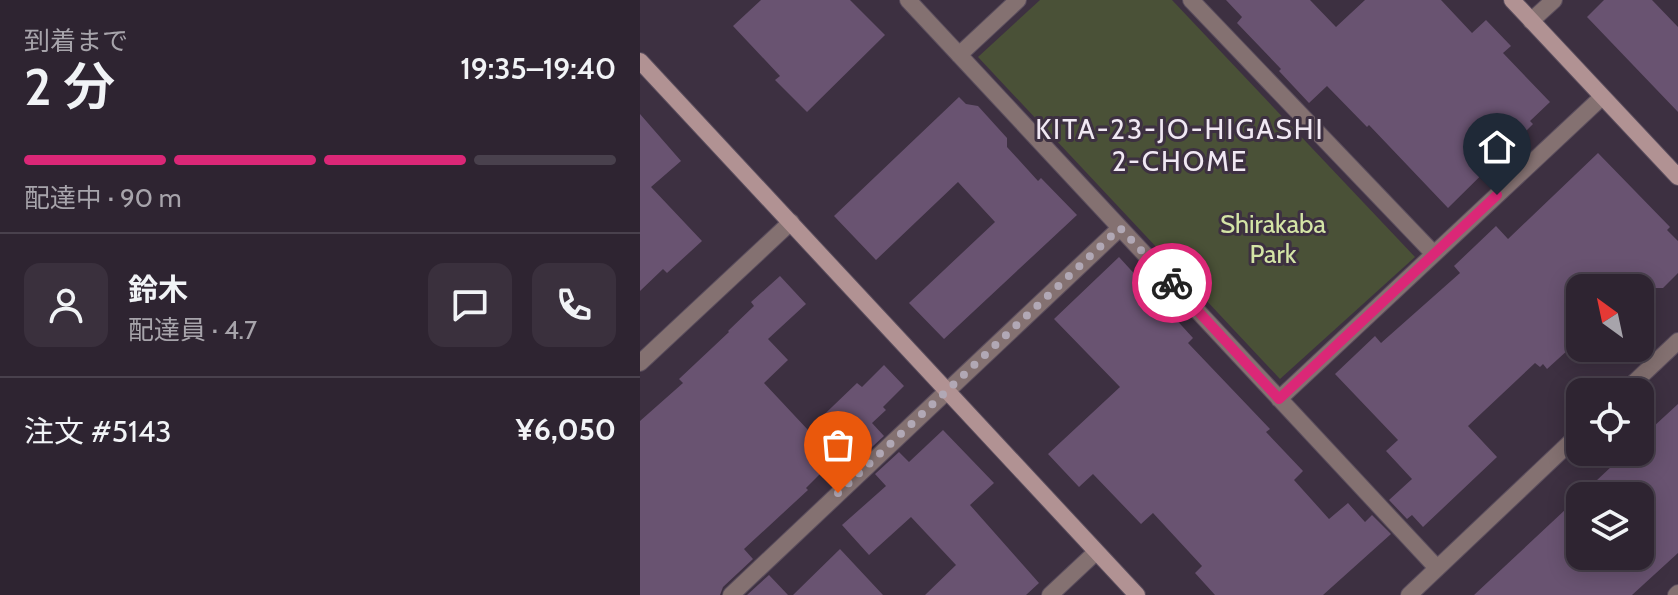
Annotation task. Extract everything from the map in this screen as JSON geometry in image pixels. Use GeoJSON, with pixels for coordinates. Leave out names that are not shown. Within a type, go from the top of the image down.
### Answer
{"type":"FeatureCollection","features":[{"type":"Feature","properties":{"kind":"street"},"geometry":{"type":"LineString","coordinates":[[908,0],[1437,568]]}},
{"type":"Feature","properties":{"kind":"street"},"geometry":{"type":"LineString","coordinates":[[959,55],[1018,0]]}},
{"type":"Feature","properties":{"kind":"street"},"geometry":{"type":"LineString","coordinates":[[1191,0],[1434,254]]}},
{"type":"Feature","properties":{"kind":"street"},"geometry":{"type":"LineString","coordinates":[[1512,0],[1678,177]]}},
{"type":"Feature","properties":{"kind":"street"},"geometry":{"type":"LineString","coordinates":[[1531,21],[1554,0]]}},
{"type":"Feature","properties":{"kind":"street"},"geometry":{"type":"LineString","coordinates":[[640,61],[1137,595]]}},
{"type":"Feature","properties":{"kind":"street"},"geometry":{"type":"LineString","coordinates":[[1279,399],[1602,97]]}},
{"type":"Feature","properties":{"kind":"street"},"geometry":{"type":"LineString","coordinates":[[640,363],[791,222]]}},
{"type":"Feature","properties":{"kind":"street"},"geometry":{"type":"LineString","coordinates":[[731,595],[1120,228]]}},
{"type":"Feature","properties":{"kind":"street"},"geometry":{"type":"LineString","coordinates":[[1639,378],[1678,341]]}},
{"type":"Feature","properties":{"kind":"street"},"geometry":{"type":"LineString","coordinates":[[1409,595],[1566,446]]}},
{"type":"Feature","properties":{"kind":"street"},"geometry":{"type":"LineString","coordinates":[[1050,595],[1096,552]]}},
{"type":"Feature","properties":{"kind":"green space","name":"Shirakaba Park"},"geometry":{"type":"Polygon","coordinates":[[[1040,0],[1172,0],[1415,257],[1280,379],[978,57],[1040,0]]]}},
{"type":"Feature","properties":{"kind":"building"},"geometry":{"type":"Polygon","coordinates":[[[761,0],[850,0],[885,35],[807,112],[775,80],[780,76],[733,26],[761,0]]]}},
{"type":"Feature","properties":{"kind":"building"},"geometry":{"type":"Polygon","coordinates":[[[1226,0],[1310,0],[1336,27],[1365,0],[1441,0],[1472,33],[1486,20],[1511,46],[1503,53],[1550,102],[1530,121],[1533,124],[1448,208],[1327,86],[1309,103],[1237,23],[1242,17],[1226,0]]]}},
{"type":"Feature","properties":{"kind":"building"},"geometry":{"type":"Polygon","coordinates":[[[1604,0],[1652,0],[1678,27],[1678,112],[1587,17],[1604,0]]]}},
{"type":"Feature","properties":{"kind":"building"},"geometry":{"type":"Polygon","coordinates":[[[959,97],[966,104],[978,106],[1007,138],[1007,147],[1038,181],[1041,178],[1077,215],[944,339],[909,303],[995,222],[958,182],[876,260],[834,216],[959,97]]]}},
{"type":"Feature","properties":{"kind":"building"},"geometry":{"type":"Polygon","coordinates":[[[640,114],[681,161],[651,187],[702,241],[667,273],[663,269],[640,291],[640,114]]]}},
{"type":"Feature","properties":{"kind":"building"},"geometry":{"type":"Polygon","coordinates":[[[1598,153],[1670,227],[1667,230],[1678,241],[1678,273],[1663,288],[1654,288],[1654,274],[1566,274],[1566,352],[1547,369],[1543,364],[1540,367],[1535,363],[1468,426],[1497,457],[1423,527],[1412,515],[1407,519],[1389,500],[1412,479],[1386,451],[1398,440],[1335,374],[1375,336],[1381,343],[1460,273],[1454,266],[1496,226],[1508,239],[1598,153]]]}},
{"type":"Feature","properties":{"kind":"building"},"geometry":{"type":"Polygon","coordinates":[[[1119,257],[1193,338],[1188,343],[1270,429],[1266,432],[1303,471],[1294,480],[1329,519],[1348,503],[1365,522],[1372,515],[1391,534],[1323,595],[1215,595],[1195,573],[1202,566],[1153,513],[1141,524],[1093,474],[1079,487],[1048,454],[1120,387],[1054,319],[1119,257]]]}},
{"type":"Feature","properties":{"kind":"building"},"geometry":{"type":"Polygon","coordinates":[[[780,276],[806,304],[768,339],[788,360],[764,383],[808,430],[857,383],[862,387],[884,365],[904,386],[872,423],[884,436],[860,458],[848,446],[806,488],[808,490],[744,549],[753,559],[723,587],[720,595],[640,595],[640,421],[683,383],[679,379],[729,332],[754,306],[751,302],[780,276]]]}},
{"type":"Feature","properties":{"kind":"building"},"geometry":{"type":"Polygon","coordinates":[[[1678,404],[1678,553],[1632,595],[1474,595],[1566,509],[1566,570],[1654,570],[1654,482],[1595,482],[1612,466],[1654,466],[1654,426],[1678,404]]]}},
{"type":"Feature","properties":{"kind":"building"},"geometry":{"type":"Polygon","coordinates":[[[943,430],[994,483],[970,505],[1039,583],[1026,595],[925,595],[956,565],[911,517],[869,555],[842,525],[886,486],[875,474],[899,452],[909,462],[943,430]]]}},
{"type":"Feature","properties":{"kind":"building"},"geometry":{"type":"Polygon","coordinates":[[[840,549],[883,595],[793,595],[840,549]]]}},
{"type":"Feature","properties":{"kind":"building"},"geometry":{"type":"Polygon","coordinates":[[[769,575],[788,595],[747,595],[769,575]]]}},
{"type":"Feature","properties":{"kind":"way so far"},"geometry":{"type":"LineString","coordinates":[[838,493],[1120,228],[1172,283]]}},
{"type":"Feature","properties":{"kind":"district","name":"KITA-23-JO-HIGASHI 2-CHOME"},"geometry":{"type":"Point","coordinates":[1180,145]}},
{"type":"Feature","properties":{"kind":"route"},"geometry":{"type":"LineString","coordinates":[[1172,283],[1279,399],[1497,195]]}}]}
